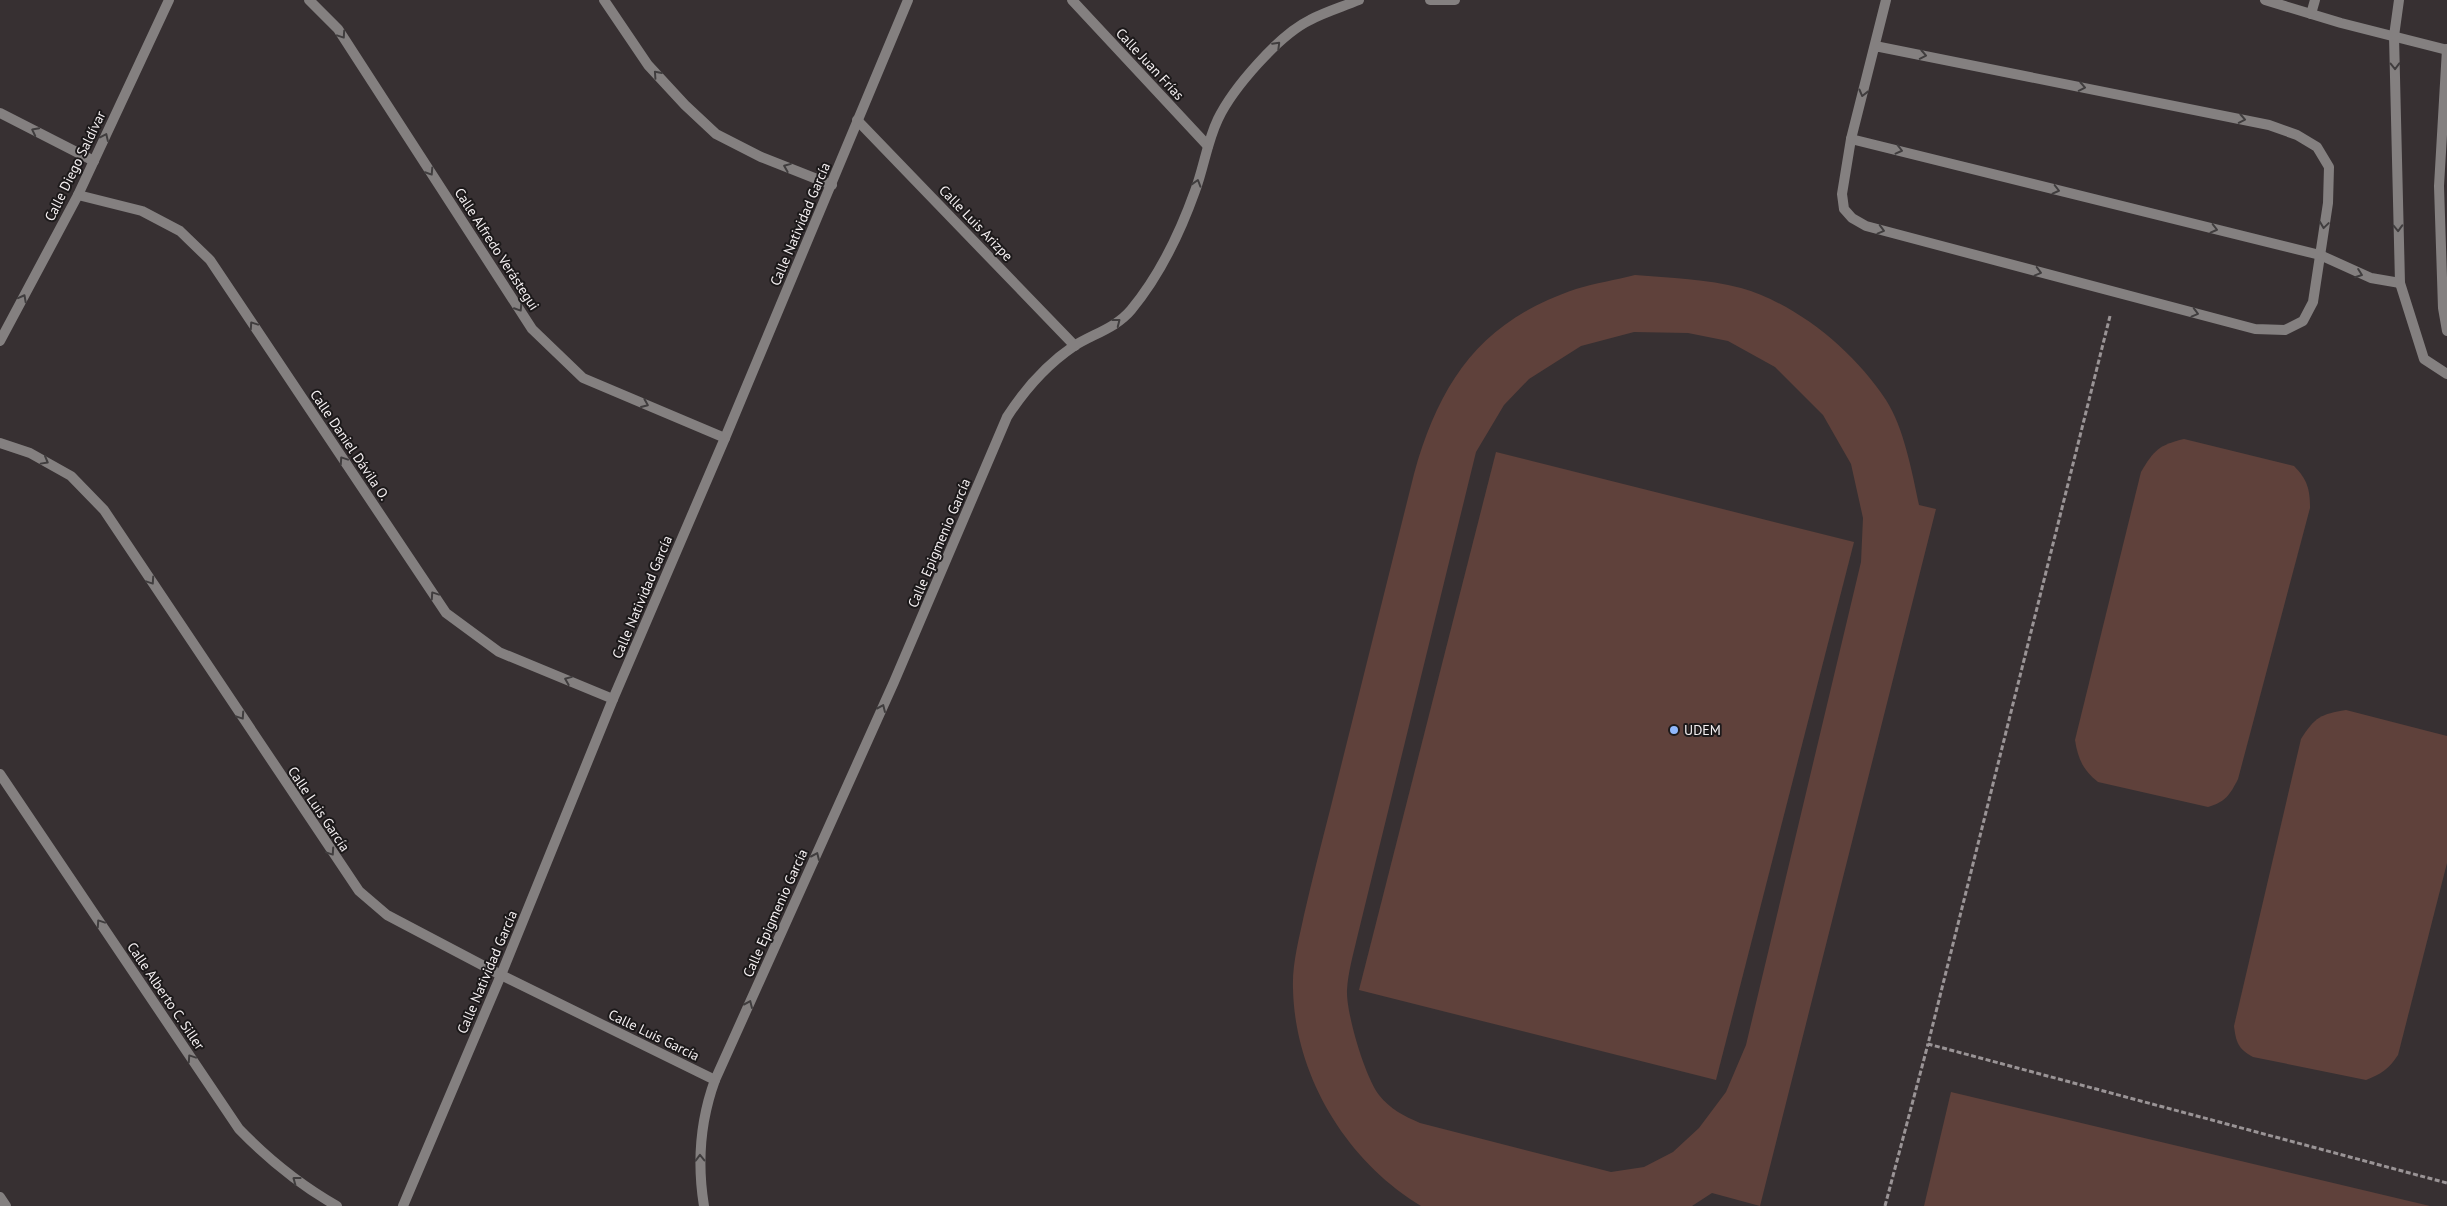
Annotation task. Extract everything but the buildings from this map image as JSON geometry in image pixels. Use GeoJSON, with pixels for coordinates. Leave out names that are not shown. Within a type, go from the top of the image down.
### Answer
{"type":"FeatureCollection","features":[{"type":"Feature","properties":{"kind":"street","name":"Calle Diego Saldívar"},"geometry":{"type":"LineString","coordinates":[[0,341],[78,195],[169,0]]}},
{"type":"Feature","properties":{"kind":"street","name":"Calle Alfredo Verástegui"},"geometry":{"type":"LineString","coordinates":[[308,0],[338,28],[532,329],[583,378],[725,438]]}},
{"type":"Feature","properties":{"kind":"street"},"geometry":{"type":"LineString","coordinates":[[604,0],[648,65],[685,105],[716,134],[762,157],[832,185]]}},
{"type":"Feature","properties":{"kind":"street","name":"Calle Natividad García"},"geometry":{"type":"LineString","coordinates":[[403,1206],[501,975],[613,699],[832,185],[857,120],[908,0]]}},
{"type":"Feature","properties":{"kind":"street","name":"Calle Juan Frías"},"geometry":{"type":"LineString","coordinates":[[1072,0],[1208,146]]}},
{"type":"Feature","properties":{"kind":"street","name":"Calle Epigmenio García"},"geometry":{"type":"LineString","coordinates":[[704,1206],[701,1187],[700,1149],[705,1108],[715,1080],[894,682],[1007,417],[1021,395],[1042,371],[1074,346],[1106,330],[1129,312],[1155,279],[1196,190],[1218,118],[1239,86],[1279,42],[1308,20],[1359,0]]}},
{"type":"Feature","properties":{"kind":"street"},"geometry":{"type":"LineString","coordinates":[[1430,0],[1455,0]]}},
{"type":"Feature","properties":{"kind":"street"},"geometry":{"type":"LineString","coordinates":[[1875,46],[2269,124],[2317,147],[2329,167],[2328,203],[2313,302],[2303,321],[2285,330],[2255,328],[1866,226],[1852,218],[1844,209],[1842,194],[1851,138],[1886,0]]}},
{"type":"Feature","properties":{"kind":"street"},"geometry":{"type":"LineString","coordinates":[[2264,0],[2447,49],[2439,186],[2443,308],[2447,330]]}},
{"type":"Feature","properties":{"kind":"street"},"geometry":{"type":"LineString","coordinates":[[2311,14],[2315,0]]}},
{"type":"Feature","properties":{"kind":"street"},"geometry":{"type":"LineString","coordinates":[[2399,0],[2394,36],[2400,283],[2424,359],[2447,374]]}},
{"type":"Feature","properties":{"kind":"street"},"geometry":{"type":"LineString","coordinates":[[0,113],[94,161]]}},
{"type":"Feature","properties":{"kind":"street","name":"Calle Luis Arizpe"},"geometry":{"type":"LineString","coordinates":[[857,120],[1074,346]]}},
{"type":"Feature","properties":{"kind":"street"},"geometry":{"type":"LineString","coordinates":[[1851,138],[2320,255],[2371,278],[2400,283]]}},
{"type":"Feature","properties":{"kind":"street","name":"Calle Daniel Dávila O."},"geometry":{"type":"LineString","coordinates":[[78,195],[142,211],[180,231],[210,260],[446,614],[499,652],[613,699]]}},
{"type":"Feature","properties":{"kind":"street","name":"Calle Luis García"},"geometry":{"type":"LineString","coordinates":[[0,443],[30,453],[71,476],[104,510],[359,890],[387,915],[501,975],[715,1080]]}},
{"type":"Feature","properties":{"kind":"street","name":"Calle Alberto C. Siller"},"geometry":{"type":"LineString","coordinates":[[0,774],[239,1129],[266,1158],[307,1189],[338,1206]]}},
{"type":"Feature","properties":{"kind":"street"},"geometry":{"type":"LineString","coordinates":[[0,1197],[6,1206]]}},
{"type":"Feature","properties":{"kind":"path"},"geometry":{"type":"LineString","coordinates":[[1885,1206],[1928,1044],[2116,292]]}},
{"type":"Feature","properties":{"kind":"path"},"geometry":{"type":"LineString","coordinates":[[1928,1044],[2447,1183]]}},
{"type":"Feature","properties":{"kind":"shaded area"},"geometry":{"type":"Polygon","coordinates":[[[1635,275],[1688,279],[1741,288],[1783,305],[1822,332],[1858,364],[1886,400],[1903,437],[1919,505],[1936,509],[1760,1206],[1712,1193],[1692,1206],[1421,1206],[1394,1187],[1370,1165],[1349,1141],[1330,1114],[1315,1084],[1303,1054],[1296,1022],[1293,989],[1295,961],[1304,915],[1414,474],[1437,410],[1452,383],[1469,359],[1490,337],[1514,318],[1543,302],[1576,289],[1635,275]],[[1634,332],[1581,346],[1529,379],[1504,405],[1476,452],[1357,938],[1347,990],[1353,1029],[1368,1074],[1383,1100],[1403,1115],[1420,1123],[1611,1172],[1644,1167],[1673,1152],[1699,1128],[1726,1092],[1746,1045],[1861,562],[1863,518],[1851,464],[1823,415],[1775,367],[1728,341],[1688,333],[1634,332]]]}},
{"type":"Feature","properties":{"kind":"shaded area"},"geometry":{"type":"Polygon","coordinates":[[[2184,439],[2294,466],[2305,480],[2310,501],[2310,508],[2238,779],[2226,797],[2219,803],[2208,807],[2098,782],[2082,764],[2075,740],[2141,472],[2158,449],[2184,439]]]}},
{"type":"Feature","properties":{"kind":"shaded area"},"geometry":{"type":"Polygon","coordinates":[[[1496,452],[1854,542],[1716,1080],[1359,990],[1496,452]]]}},
{"type":"Feature","properties":{"kind":"shaded area"},"geometry":{"type":"Polygon","coordinates":[[[2346,710],[2447,736],[2447,863],[2398,1055],[2384,1070],[2366,1080],[2253,1057],[2241,1048],[2234,1026],[2301,739],[2310,726],[2319,718],[2330,713],[2346,710]]]}},
{"type":"Feature","properties":{"kind":"shaded area"},"geometry":{"type":"Polygon","coordinates":[[[1951,1092],[2430,1206],[1924,1206],[1951,1092]]]}},
{"type":"Feature","properties":{"kind":"place","name":"UDEM"},"geometry":{"type":"Point","coordinates":[1674,730]}}]}
